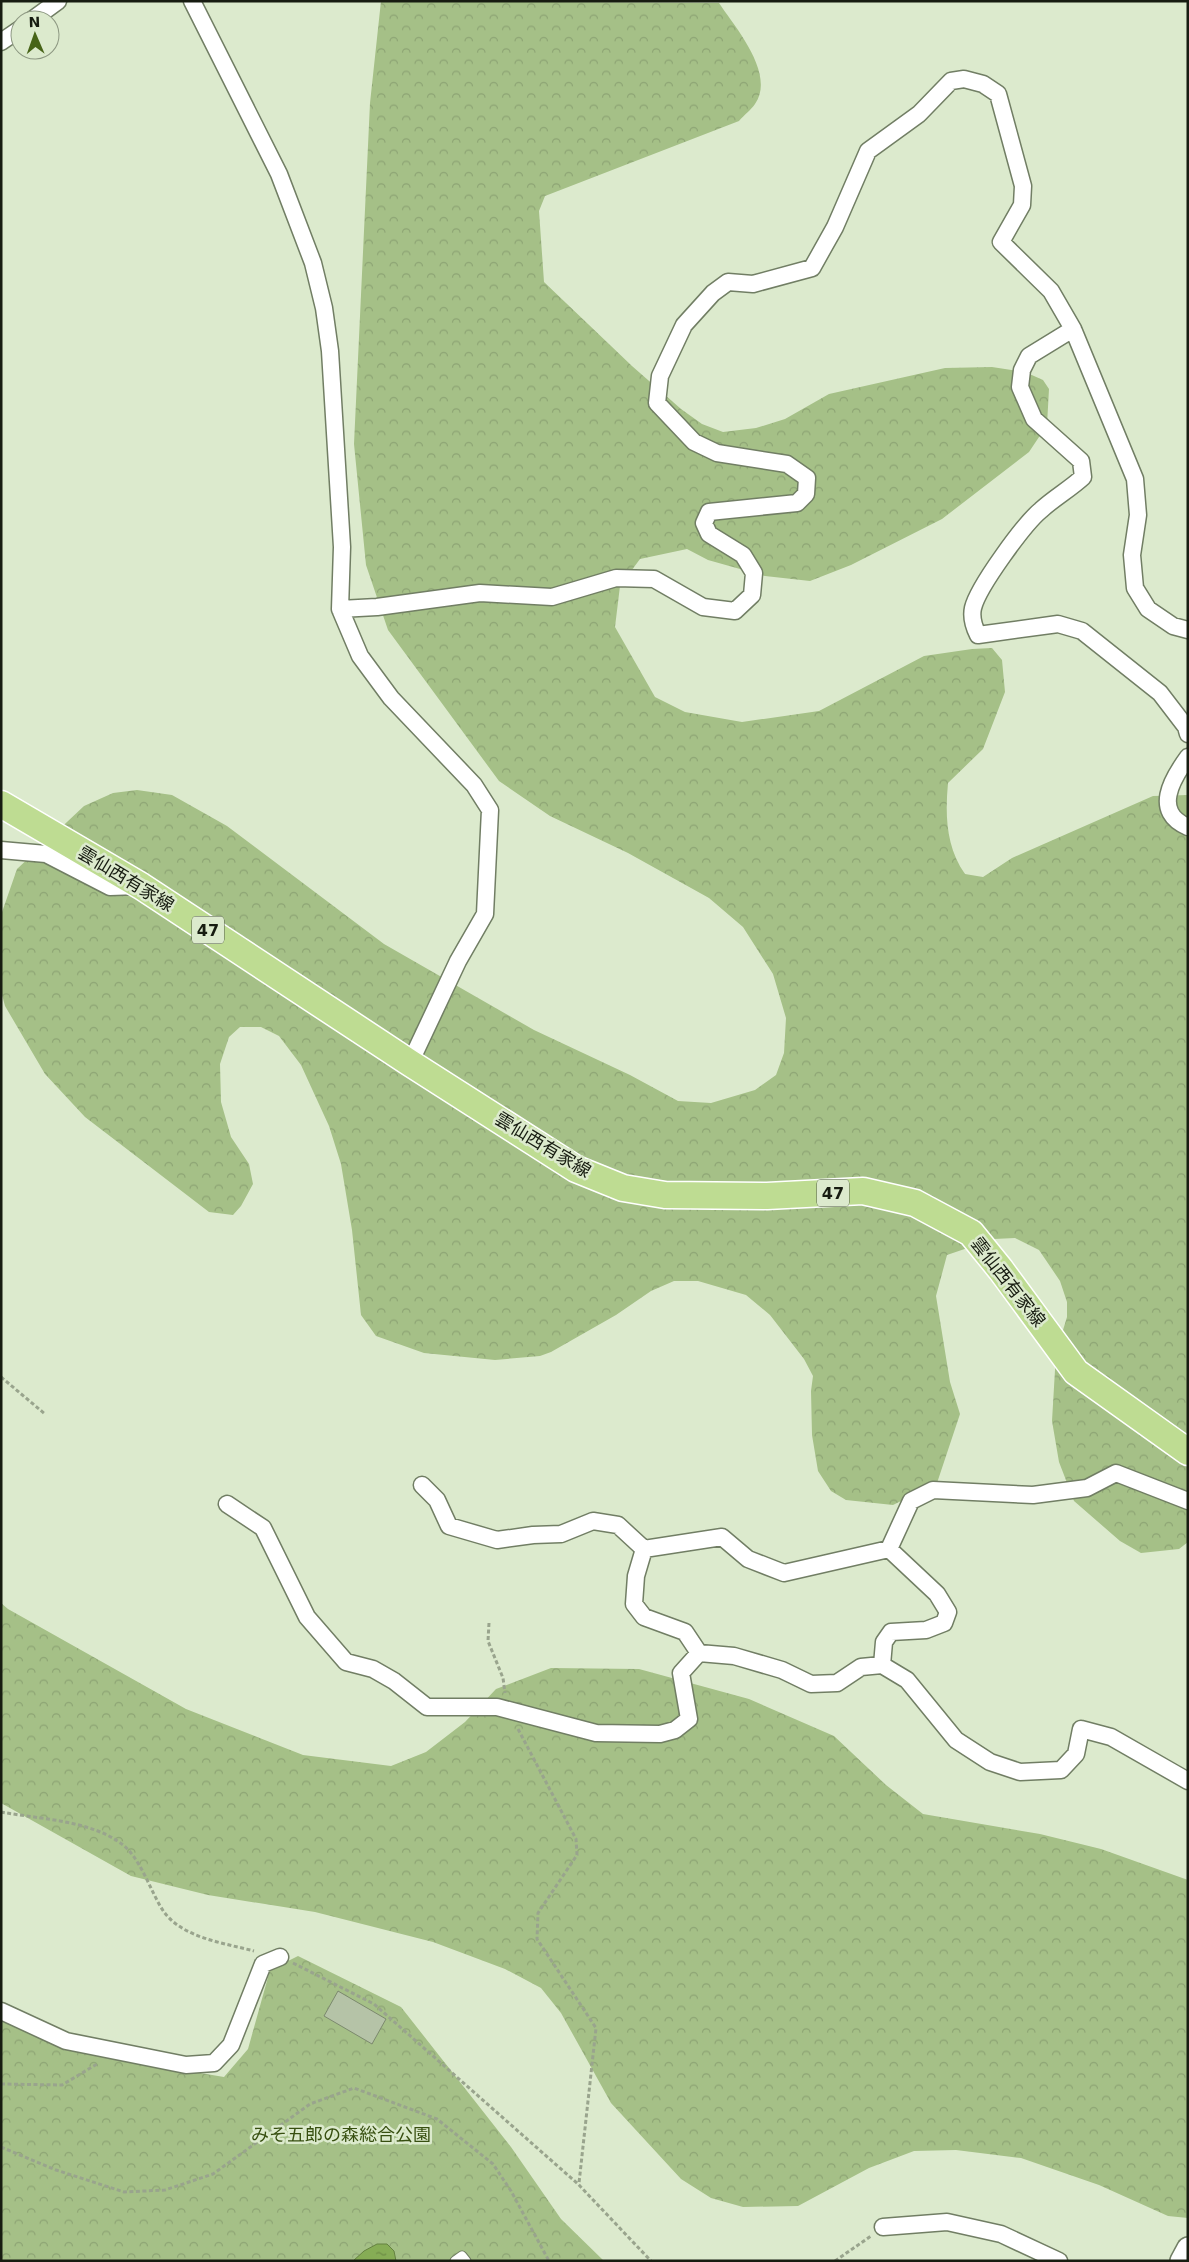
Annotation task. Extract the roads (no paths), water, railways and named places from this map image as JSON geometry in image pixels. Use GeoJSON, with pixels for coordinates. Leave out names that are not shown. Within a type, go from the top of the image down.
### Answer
{"type":"FeatureCollection","features":[{"type":"Feature","properties":{"kind":"main road","name":"雲仙西有家線"},"geometry":{"type":"LineString","coordinates":[[1,804],[141,886],[410,1063],[576,1169],[624,1188],[665,1195],[767,1196],[863,1191],[915,1203],[971,1233],[1001,1270],[1076,1372],[1164,1437],[1188,1452]]}},
{"type":"Feature","properties":{"kind":"street"},"geometry":{"type":"LineString","coordinates":[[46,10],[58,1]]}},
{"type":"Feature","properties":{"kind":"street"},"geometry":{"type":"LineString","coordinates":[[192,1],[278,174],[313,263],[324,308],[330,351],[342,537],[340,609],[360,656],[390,698],[474,785],[490,810],[486,914],[458,961],[410,1063]]}},
{"type":"Feature","properties":{"kind":"street"},"geometry":{"type":"LineString","coordinates":[[340,609],[377,607],[480,593],[552,597],[616,578],[654,579],[703,607],[736,611],[752,594],[754,573],[743,555],[709,534],[704,523],[709,512],[797,503],[806,494],[807,478],[787,464],[717,453],[694,442],[658,403],[660,376],[684,325],[713,293],[728,282],[753,284],[812,268],[835,227],[868,151],[919,114],[951,81],[964,79],[983,84],[998,94],[1023,186],[1022,205],[1001,242],[1051,291],[1073,329],[1135,479],[1138,515],[1132,555],[1136,588],[1148,609],[1173,626],[1188,630]]}},
{"type":"Feature","properties":{"kind":"street"},"geometry":{"type":"LineString","coordinates":[[1073,329],[1029,356],[1022,370],[1020,387],[1034,419],[1081,461],[1083,476],[1068,491],[1040,510],[994,568],[973,608],[974,625],[978,635],[1058,624],[1082,631],[1160,693],[1186,727],[1188,734]]}},
{"type":"Feature","properties":{"kind":"street"},"geometry":{"type":"LineString","coordinates":[[1188,757],[1172,780],[1168,792],[1168,808],[1177,823],[1188,827]]}},
{"type":"Feature","properties":{"kind":"street"},"geometry":{"type":"LineString","coordinates":[[1,850],[46,854],[110,887],[141,886]]}},
{"type":"Feature","properties":{"kind":"street"},"geometry":{"type":"LineString","coordinates":[[889,1549],[911,1501],[932,1490],[1032,1495],[1087,1488],[1116,1473],[1188,1501]]}},
{"type":"Feature","properties":{"kind":"street"},"geometry":{"type":"LineString","coordinates":[[422,1485],[437,1500],[449,1526],[497,1540],[533,1534],[561,1534],[593,1521],[618,1525],[644,1549]]}},
{"type":"Feature","properties":{"kind":"street"},"geometry":{"type":"LineString","coordinates":[[227,1504],[263,1528],[307,1617],[346,1662],[373,1669],[394,1681],[427,1708],[497,1707],[596,1733],[660,1734],[675,1730],[688,1719],[680,1673],[699,1654],[734,1656],[782,1670],[811,1684],[836,1683],[861,1667],[882,1665],[907,1680],[956,1740],[990,1762],[1020,1772],[1061,1770],[1076,1754],[1081,1729],[1111,1736],[1188,1780]]}},
{"type":"Feature","properties":{"kind":"street"},"geometry":{"type":"LineString","coordinates":[[644,1549],[722,1537],[748,1558],[784,1573],[889,1549]]}},
{"type":"Feature","properties":{"kind":"street"},"geometry":{"type":"LineString","coordinates":[[644,1549],[636,1576],[634,1604],[644,1617],[685,1632],[699,1654]]}},
{"type":"Feature","properties":{"kind":"street"},"geometry":{"type":"LineString","coordinates":[[882,1665],[884,1642],[891,1632],[926,1630],[944,1624],[948,1612],[937,1594],[889,1549]]}},
{"type":"Feature","properties":{"kind":"street"},"geometry":{"type":"LineString","coordinates":[[1,2011],[66,2041],[114,2053],[186,2065],[214,2063],[231,2045],[263,1964],[280,1957]]}},
{"type":"Feature","properties":{"kind":"street"},"geometry":{"type":"LineString","coordinates":[[883,2227],[947,2222],[1001,2234],[1059,2261]]}},
{"type":"Feature","properties":{"kind":"street"},"geometry":{"type":"LineString","coordinates":[[1180,2261],[1188,2248]]}},
{"type":"Feature","properties":{"kind":"lane"},"geometry":{"type":"LineString","coordinates":[[455,2261],[462,2256],[466,2261]]}},
{"type":"Feature","properties":{"kind":"water"},"geometry":{"type":"Polygon","coordinates":[[[377,2244],[387,2244],[394,2251],[396,2261],[353,2261],[364,2251],[377,2244]]]}},
{"type":"Feature","properties":{"kind":"park label","name":"みそ五郎の森総合公園"},"geometry":{"type":"Point","coordinates":[341,2135]}}]}
